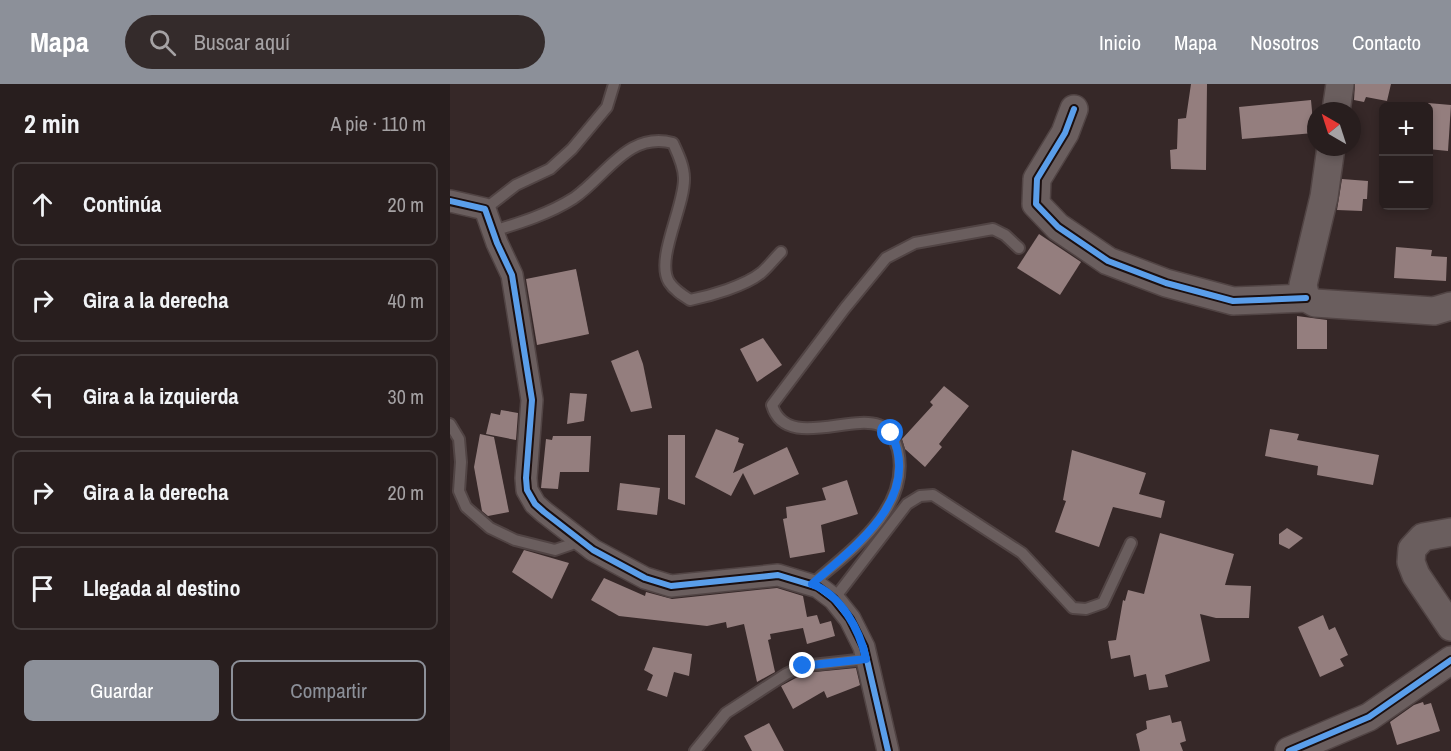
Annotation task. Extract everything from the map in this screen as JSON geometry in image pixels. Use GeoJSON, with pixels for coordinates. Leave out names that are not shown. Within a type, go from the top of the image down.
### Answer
{"type":"FeatureCollection","features":[{"type":"Feature","properties":{"kind":"street"},"geometry":{"type":"LineString","coordinates":[[1337,102],[1340,84]]}},
{"type":"Feature","properties":{"kind":"street"},"geometry":{"type":"LineString","coordinates":[[1074,110],[1065,133],[1037,179],[1036,204],[1058,226],[1107,261],[1166,283],[1233,301],[1306,298],[1315,303],[1434,311],[1451,306]]}},
{"type":"Feature","properties":{"kind":"street"},"geometry":{"type":"LineString","coordinates":[[1306,298],[1303,285],[1324,197],[1330,156]]}},
{"type":"Feature","properties":{"kind":"street"},"geometry":{"type":"LineString","coordinates":[[450,201],[485,209],[512,275],[532,400],[527,490],[539,508],[593,550],[645,578],[671,586],[778,575],[812,584],[834,599],[850,619],[864,648],[888,751]]}},
{"type":"Feature","properties":{"kind":"street"},"geometry":{"type":"LineString","coordinates":[[1451,532],[1423,537],[1412,549],[1411,562],[1416,575],[1451,627]]}},
{"type":"Feature","properties":{"kind":"street"},"geometry":{"type":"LineString","coordinates":[[1289,751],[1369,717],[1451,660]]}},
{"type":"Feature","properties":{"kind":"lane"},"geometry":{"type":"LineString","coordinates":[[485,209],[516,185],[550,169],[572,149],[608,107],[614,84]]}},
{"type":"Feature","properties":{"kind":"lane"},"geometry":{"type":"LineString","coordinates":[[493,231],[552,210],[574,198],[626,150],[663,140],[673,143],[680,156],[684,178],[664,267],[668,281],[678,292],[690,300],[711,296],[760,274],[781,252]]}},
{"type":"Feature","properties":{"kind":"lane"},"geometry":{"type":"LineString","coordinates":[[812,584],[867,535],[893,499],[899,476],[900,459],[897,444],[891,433],[880,425],[866,423],[824,428],[798,427],[782,422],[775,415],[772,405],[844,308],[886,258],[915,243],[993,229],[1005,235],[1019,248]]}},
{"type":"Feature","properties":{"kind":"lane"},"geometry":{"type":"LineString","coordinates":[[450,424],[459,439],[461,462],[459,491],[466,507],[490,528],[515,540],[555,550],[581,541]]}},
{"type":"Feature","properties":{"kind":"lane"},"geometry":{"type":"LineString","coordinates":[[834,599],[907,504],[920,496],[933,495],[1022,553],[1072,608],[1086,609],[1102,603],[1131,543]]}},
{"type":"Feature","properties":{"kind":"lane"},"geometry":{"type":"LineString","coordinates":[[695,751],[726,713],[786,674],[803,666],[866,659]]}},
{"type":"Feature","properties":{"kind":"building"},"geometry":{"type":"Polygon","coordinates":[[[1191,84],[1207,84],[1206,170],[1171,169],[1170,150],[1177,149],[1178,119],[1186,118],[1191,84]]]}},
{"type":"Feature","properties":{"kind":"building"},"geometry":{"type":"Polygon","coordinates":[[[1355,84],[1391,84],[1387,101],[1366,97],[1364,102],[1354,100],[1355,84]]]}},
{"type":"Feature","properties":{"kind":"building"},"geometry":{"type":"Polygon","coordinates":[[[1311,100],[1311,102],[1307,102],[1307,134],[1242,139],[1239,107],[1311,100]]]}},
{"type":"Feature","properties":{"kind":"building"},"geometry":{"type":"Polygon","coordinates":[[[1433,103],[1451,105],[1448,151],[1433,150],[1433,103]]]}},
{"type":"Feature","properties":{"kind":"building"},"geometry":{"type":"Polygon","coordinates":[[[1342,179],[1368,181],[1367,199],[1363,199],[1362,211],[1337,210],[1342,179]]]}},
{"type":"Feature","properties":{"kind":"building"},"geometry":{"type":"Polygon","coordinates":[[[1039,234],[1081,262],[1060,295],[1017,268],[1039,234]]]}},
{"type":"Feature","properties":{"kind":"building"},"geometry":{"type":"Polygon","coordinates":[[[1396,247],[1432,250],[1431,256],[1447,257],[1446,281],[1394,278],[1396,247]]]}},
{"type":"Feature","properties":{"kind":"building"},"geometry":{"type":"Polygon","coordinates":[[[576,269],[589,334],[537,345],[526,279],[576,269]]]}},
{"type":"Feature","properties":{"kind":"building"},"geometry":{"type":"Polygon","coordinates":[[[1297,316],[1327,320],[1327,349],[1297,349],[1297,316]]]}},
{"type":"Feature","properties":{"kind":"building"},"geometry":{"type":"Polygon","coordinates":[[[763,338],[782,365],[757,382],[740,349],[763,338]]]}},
{"type":"Feature","properties":{"kind":"building"},"geometry":{"type":"Polygon","coordinates":[[[638,350],[652,408],[631,412],[611,361],[638,350]]]}},
{"type":"Feature","properties":{"kind":"building"},"geometry":{"type":"Polygon","coordinates":[[[944,386],[969,406],[939,444],[942,447],[925,467],[905,449],[902,439],[933,405],[930,402],[944,386]]]}},
{"type":"Feature","properties":{"kind":"building"},"geometry":{"type":"Polygon","coordinates":[[[570,393],[587,394],[584,421],[567,424],[570,393]]]}},
{"type":"Feature","properties":{"kind":"building"},"geometry":{"type":"Polygon","coordinates":[[[501,410],[518,413],[516,440],[486,434],[491,413],[500,415],[501,410]]]}},
{"type":"Feature","properties":{"kind":"building"},"geometry":{"type":"Polygon","coordinates":[[[716,429],[739,438],[738,442],[744,444],[733,473],[787,447],[799,474],[754,495],[743,473],[731,496],[695,477],[716,429]]]}},
{"type":"Feature","properties":{"kind":"building"},"geometry":{"type":"Polygon","coordinates":[[[1270,429],[1299,434],[1297,440],[1379,455],[1373,485],[1317,475],[1318,466],[1265,456],[1270,429]]]}},
{"type":"Feature","properties":{"kind":"building"},"geometry":{"type":"Polygon","coordinates":[[[480,434],[494,437],[509,512],[488,516],[482,511],[474,467],[480,434]]]}},
{"type":"Feature","properties":{"kind":"building"},"geometry":{"type":"Polygon","coordinates":[[[668,435],[685,435],[685,505],[668,499],[668,435]]]}},
{"type":"Feature","properties":{"kind":"building"},"geometry":{"type":"Polygon","coordinates":[[[553,436],[591,436],[589,472],[560,472],[558,489],[541,488],[546,439],[552,440],[553,436]]]}},
{"type":"Feature","properties":{"kind":"building"},"geometry":{"type":"Polygon","coordinates":[[[1072,450],[1146,473],[1139,494],[1165,501],[1161,518],[1113,507],[1099,547],[1055,532],[1066,501],[1063,500],[1072,450]]]}},
{"type":"Feature","properties":{"kind":"building"},"geometry":{"type":"Polygon","coordinates":[[[847,480],[858,514],[821,525],[825,552],[790,558],[783,519],[787,518],[786,507],[826,500],[822,488],[847,480]]]}},
{"type":"Feature","properties":{"kind":"building"},"geometry":{"type":"Polygon","coordinates":[[[620,483],[660,488],[657,515],[617,510],[620,483]]]}},
{"type":"Feature","properties":{"kind":"building"},"geometry":{"type":"Polygon","coordinates":[[[1287,528],[1303,538],[1289,549],[1279,544],[1279,534],[1287,528]]]}},
{"type":"Feature","properties":{"kind":"building"},"geometry":{"type":"Polygon","coordinates":[[[1160,533],[1234,554],[1225,585],[1251,586],[1249,618],[1216,618],[1200,614],[1210,661],[1165,675],[1168,687],[1149,690],[1146,674],[1134,677],[1130,655],[1111,659],[1108,641],[1116,640],[1123,600],[1125,601],[1128,590],[1144,594],[1160,533]]]}},
{"type":"Feature","properties":{"kind":"building"},"geometry":{"type":"Polygon","coordinates":[[[524,550],[569,563],[552,599],[512,572],[524,550]]]}},
{"type":"Feature","properties":{"kind":"building"},"geometry":{"type":"Polygon","coordinates":[[[604,578],[645,596],[646,592],[672,599],[777,588],[803,596],[807,617],[817,615],[820,624],[831,621],[835,636],[807,644],[803,628],[770,634],[771,639],[768,640],[775,672],[757,682],[744,624],[727,628],[726,622],[707,626],[619,616],[591,600],[604,578]]]}},
{"type":"Feature","properties":{"kind":"building"},"geometry":{"type":"Polygon","coordinates":[[[1323,615],[1329,630],[1335,627],[1348,655],[1340,659],[1344,666],[1320,677],[1298,627],[1323,615]]]}},
{"type":"Feature","properties":{"kind":"building"},"geometry":{"type":"Polygon","coordinates":[[[653,647],[692,654],[689,676],[674,672],[667,697],[647,690],[653,675],[644,670],[653,647]]]}},
{"type":"Feature","properties":{"kind":"building"},"geometry":{"type":"Polygon","coordinates":[[[856,668],[860,685],[827,698],[824,691],[793,709],[781,686],[805,673],[856,668]]]}},
{"type":"Feature","properties":{"kind":"building"},"geometry":{"type":"Polygon","coordinates":[[[1423,702],[1424,705],[1431,703],[1440,731],[1397,745],[1390,722],[1414,705],[1423,702]]]}},
{"type":"Feature","properties":{"kind":"building"},"geometry":{"type":"Polygon","coordinates":[[[1170,715],[1172,723],[1181,721],[1186,741],[1180,743],[1183,751],[1140,751],[1136,734],[1147,729],[1146,721],[1170,715]]]}},
{"type":"Feature","properties":{"kind":"building"},"geometry":{"type":"Polygon","coordinates":[[[769,723],[784,751],[752,751],[744,736],[769,723]]]}},
{"type":"Feature","properties":{"kind":"cycle path"},"geometry":{"type":"LineString","coordinates":[[1074,109],[1065,133],[1037,179],[1036,204],[1058,227],[1108,261],[1166,283],[1233,301],[1306,298]]}},
{"type":"Feature","properties":{"kind":"cycle path"},"geometry":{"type":"LineString","coordinates":[[450,201],[485,209],[512,275],[532,400],[526,478],[527,490],[535,504],[593,550],[645,578],[671,586],[778,575],[818,587],[834,599],[850,619],[864,647],[888,751]]}},
{"type":"Feature","properties":{"kind":"cycle path"},"geometry":{"type":"LineString","coordinates":[[1289,751],[1369,717],[1451,660]]}},
{"type":"Feature","properties":{"kind":"route"},"geometry":{"type":"LineString","coordinates":[[803,666],[866,659],[864,648],[850,619],[834,599],[812,584],[867,535],[893,499],[899,476],[900,459],[897,444],[891,433]]}}]}
